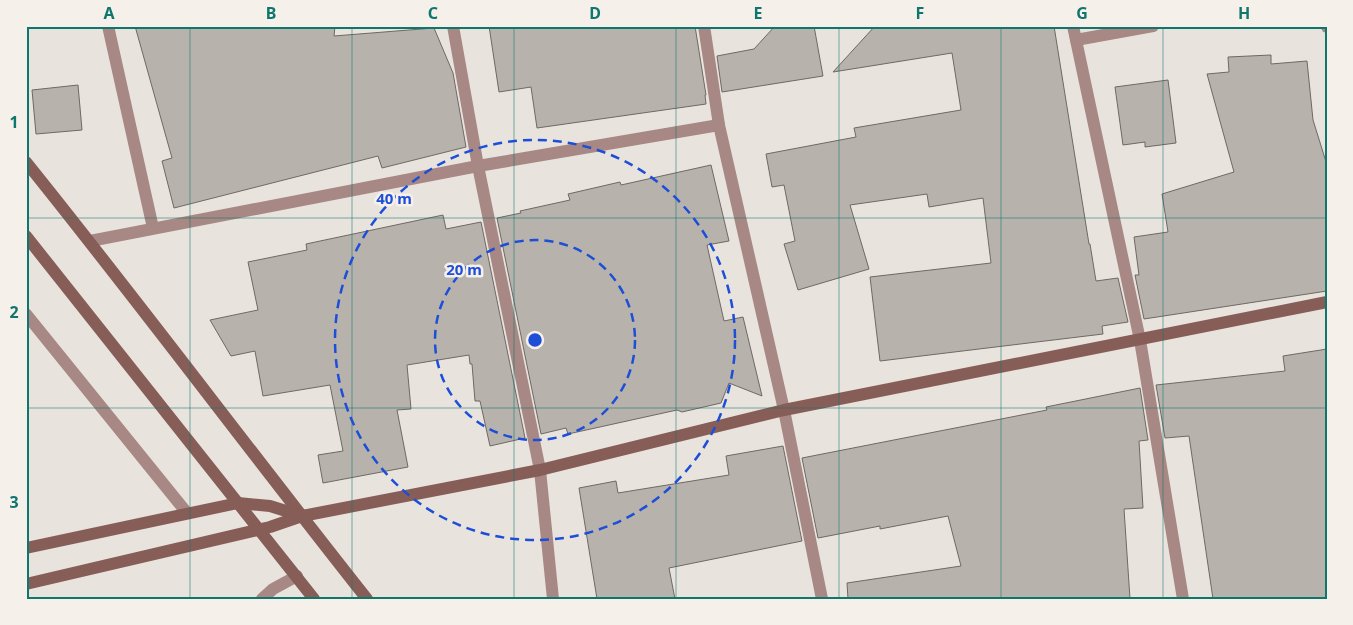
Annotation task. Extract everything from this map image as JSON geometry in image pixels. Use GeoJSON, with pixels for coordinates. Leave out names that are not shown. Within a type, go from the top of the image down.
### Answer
{"type":"FeatureCollection","features":[{"type":"Feature","properties":{"kind":"street"},"geometry":{"type":"LineString","coordinates":[[108,26],[153,228]]}},
{"type":"Feature","properties":{"kind":"street"},"geometry":{"type":"LineString","coordinates":[[453,26],[478,166],[540,470],[553,599]]}},
{"type":"Feature","properties":{"kind":"street"},"geometry":{"type":"LineString","coordinates":[[704,26],[719,125],[784,410],[822,599]]}},
{"type":"Feature","properties":{"kind":"street"},"geometry":{"type":"LineString","coordinates":[[1073,26],[1140,340],[1183,599]]}},
{"type":"Feature","properties":{"kind":"street"},"geometry":{"type":"LineString","coordinates":[[1076,40],[1153,26]]}},
{"type":"Feature","properties":{"kind":"street"},"geometry":{"type":"LineString","coordinates":[[90,241],[478,166],[719,125]]}},
{"type":"Feature","properties":{"kind":"street"},"geometry":{"type":"LineString","coordinates":[[26,162],[90,241],[367,599]]}},
{"type":"Feature","properties":{"kind":"street"},"geometry":{"type":"LineString","coordinates":[[26,236],[314,599]]}},
{"type":"Feature","properties":{"kind":"street"},"geometry":{"type":"LineString","coordinates":[[26,584],[259,529],[302,516],[540,470],[784,410],[1327,302]]}},
{"type":"Feature","properties":{"kind":"street"},"geometry":{"type":"LineString","coordinates":[[26,314],[187,513]]}},
{"type":"Feature","properties":{"kind":"street"},"geometry":{"type":"LineString","coordinates":[[26,548],[238,503],[270,506],[302,516]]}},
{"type":"Feature","properties":{"kind":"street"},"geometry":{"type":"LineString","coordinates":[[262,599],[273,589],[297,576]]}},
{"type":"Feature","properties":{"kind":"building"},"geometry":{"type":"Polygon","coordinates":[[[135,26],[335,26],[334,36],[434,28],[453,73],[466,147],[382,168],[378,156],[174,208],[162,161],[172,158],[135,26]]]}},
{"type":"Feature","properties":{"kind":"building"},"geometry":{"type":"Polygon","coordinates":[[[489,26],[695,26],[706,104],[537,128],[531,87],[499,92],[489,26]]]}},
{"type":"Feature","properties":{"kind":"building"},"geometry":{"type":"Polygon","coordinates":[[[775,26],[814,26],[823,76],[722,92],[717,56],[754,49],[775,26]]]}},
{"type":"Feature","properties":{"kind":"building"},"geometry":{"type":"Polygon","coordinates":[[[875,26],[1054,26],[1096,281],[1118,278],[1128,322],[1102,326],[1103,334],[880,361],[870,277],[991,263],[983,198],[929,207],[927,194],[850,205],[869,269],[798,290],[784,244],[795,241],[784,185],[772,187],[766,154],[856,137],[854,128],[961,110],[952,53],[833,72],[875,26]]]}},
{"type":"Feature","properties":{"kind":"building"},"geometry":{"type":"Polygon","coordinates":[[[1271,55],[1271,64],[1307,61],[1313,120],[1327,165],[1327,291],[1144,319],[1135,275],[1139,275],[1134,237],[1168,232],[1162,194],[1234,172],[1207,74],[1229,72],[1228,57],[1271,55]]]}},
{"type":"Feature","properties":{"kind":"building"},"geometry":{"type":"Polygon","coordinates":[[[1168,80],[1176,143],[1145,147],[1145,142],[1123,145],[1115,87],[1168,80]]]}},
{"type":"Feature","properties":{"kind":"building"},"geometry":{"type":"Polygon","coordinates":[[[78,85],[82,130],[36,134],[32,90],[78,85]]]}},
{"type":"Feature","properties":{"kind":"building"},"geometry":{"type":"Polygon","coordinates":[[[711,165],[729,241],[707,245],[724,321],[743,317],[762,396],[729,383],[721,403],[682,412],[677,410],[568,434],[566,428],[541,434],[497,218],[570,200],[568,194],[620,182],[621,185],[711,165]]]}},
{"type":"Feature","properties":{"kind":"building"},"geometry":{"type":"Polygon","coordinates":[[[443,215],[446,229],[481,222],[525,438],[490,446],[480,401],[475,401],[472,364],[470,364],[469,355],[407,365],[411,409],[397,410],[408,467],[323,483],[318,455],[343,451],[330,385],[263,396],[255,351],[231,356],[210,320],[258,310],[248,262],[307,250],[306,244],[443,215]]]}},
{"type":"Feature","properties":{"kind":"building"},"geometry":{"type":"Polygon","coordinates":[[[1327,349],[1327,599],[1213,599],[1189,436],[1165,438],[1156,385],[1285,371],[1283,356],[1327,349]]]}},
{"type":"Feature","properties":{"kind":"building"},"geometry":{"type":"Polygon","coordinates":[[[1140,388],[1148,440],[1139,441],[1143,508],[1124,509],[1130,599],[848,599],[847,583],[961,566],[948,516],[818,538],[802,458],[1047,410],[1046,407],[1140,388]]]}},
{"type":"Feature","properties":{"kind":"building"},"geometry":{"type":"Polygon","coordinates":[[[783,446],[802,541],[669,568],[675,599],[597,599],[579,488],[616,481],[618,493],[729,475],[726,456],[783,446]]]}}]}
